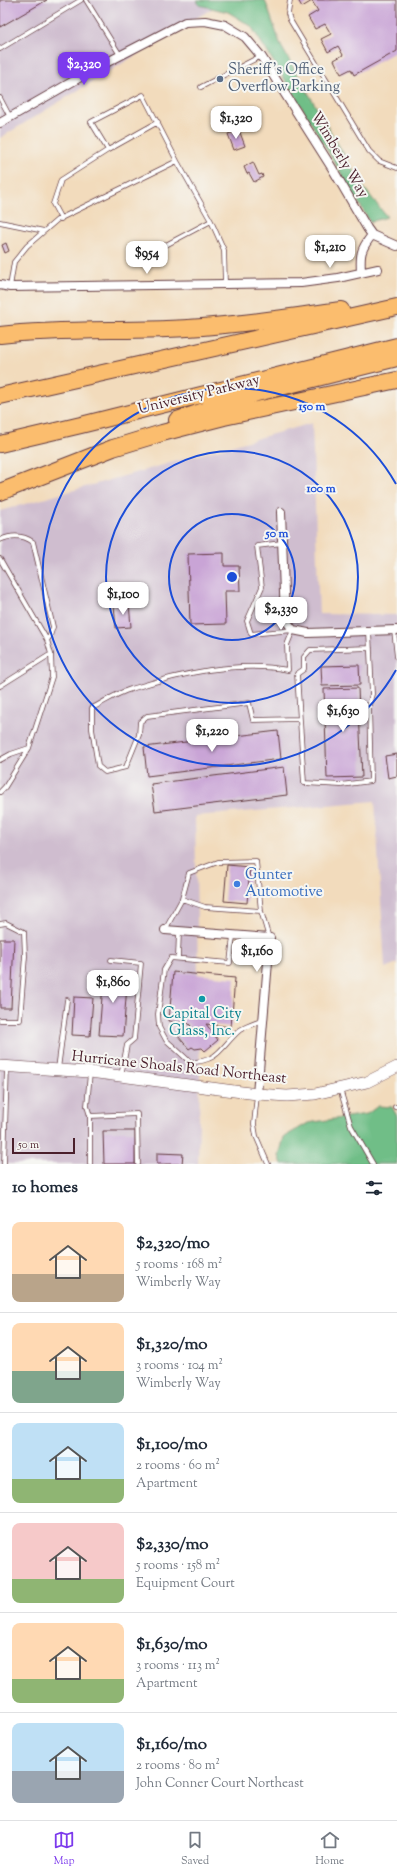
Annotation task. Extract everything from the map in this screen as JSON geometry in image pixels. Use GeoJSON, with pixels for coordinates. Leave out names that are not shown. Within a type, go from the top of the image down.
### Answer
{"type":"FeatureCollection","features":[{"type":"Feature","properties":{"kind":"highway"},"geometry":{"type":"LineString","coordinates":[[0,335],[57,330],[166,329],[212,326],[256,322],[397,301]]}},
{"type":"Feature","properties":{"kind":"highway"},"geometry":{"type":"LineString","coordinates":[[0,396],[397,307]]}},
{"type":"Feature","properties":{"kind":"highway","name":"University Parkway"},"geometry":{"type":"LineString","coordinates":[[0,444],[397,346]]}},
{"type":"Feature","properties":{"kind":"highway"},"geometry":{"type":"LineString","coordinates":[[113,448],[136,436],[163,425],[236,400],[397,358]]}},
{"type":"Feature","properties":{"kind":"highway"},"geometry":{"type":"LineString","coordinates":[[0,492],[113,448],[224,417],[397,380]]}},
{"type":"Feature","properties":{"kind":"street","name":"Wimberly Way"},"geometry":{"type":"LineString","coordinates":[[0,123],[120,56],[185,22],[205,21],[225,25],[236,30],[245,37],[261,56],[372,235]]}},
{"type":"Feature","properties":{"kind":"street"},"geometry":{"type":"LineString","coordinates":[[360,273],[360,254],[372,235],[397,246]]}},
{"type":"Feature","properties":{"kind":"street"},"geometry":{"type":"LineString","coordinates":[[0,285],[10,287],[301,283],[378,269]]}},
{"type":"Feature","properties":{"kind":"street"},"geometry":{"type":"LineString","coordinates":[[281,512],[285,619],[293,630],[308,633],[396,630]]}},
{"type":"Feature","properties":{"kind":"street"},"geometry":{"type":"LineString","coordinates":[[165,930],[270,938],[257,1094]]}},
{"type":"Feature","properties":{"kind":"street","name":"Hurricane Shoals Road Northeast"},"geometry":{"type":"LineString","coordinates":[[4,1067],[90,1072],[257,1094],[287,1096],[315,1094],[367,1082],[397,1067]]}},
{"type":"Feature","properties":{"kind":"lane"},"geometry":{"type":"LineString","coordinates":[[0,49],[82,0]]}},
{"type":"Feature","properties":{"kind":"lane"},"geometry":{"type":"LineString","coordinates":[[86,0],[120,56]]}},
{"type":"Feature","properties":{"kind":"lane"},"geometry":{"type":"LineString","coordinates":[[290,0],[288,14],[290,20],[369,151],[379,161],[397,168]]}},
{"type":"Feature","properties":{"kind":"lane"},"geometry":{"type":"LineString","coordinates":[[201,87],[261,56]]}},
{"type":"Feature","properties":{"kind":"lane"},"geometry":{"type":"LineString","coordinates":[[108,150],[91,122],[143,95],[177,161],[211,221],[224,250],[225,284]]}},
{"type":"Feature","properties":{"kind":"lane"},"geometry":{"type":"LineString","coordinates":[[0,98],[10,117]]}},
{"type":"Feature","properties":{"kind":"lane"},"geometry":{"type":"LineString","coordinates":[[61,218],[53,204],[61,180],[108,150],[158,122]]}},
{"type":"Feature","properties":{"kind":"lane"},"geometry":{"type":"LineString","coordinates":[[10,287],[14,262],[27,246],[61,218],[177,161]]}},
{"type":"Feature","properties":{"kind":"lane"},"geometry":{"type":"LineString","coordinates":[[164,246],[211,221]]}},
{"type":"Feature","properties":{"kind":"lane"},"geometry":{"type":"LineString","coordinates":[[0,222],[44,231]]}},
{"type":"Feature","properties":{"kind":"lane"},"geometry":{"type":"LineString","coordinates":[[0,540],[6,537],[20,537],[27,538],[33,542],[53,627],[50,636],[46,640]]}},
{"type":"Feature","properties":{"kind":"lane"},"geometry":{"type":"LineString","coordinates":[[282,543],[257,546],[262,588],[247,621],[251,634],[293,630],[287,645],[288,670]]}},
{"type":"Feature","properties":{"kind":"lane"},"geometry":{"type":"LineString","coordinates":[[0,559],[46,640],[51,654],[52,677],[29,748],[5,787],[0,792]]}},
{"type":"Feature","properties":{"kind":"lane"},"geometry":{"type":"LineString","coordinates":[[396,630],[397,657]]}},
{"type":"Feature","properties":{"kind":"lane"},"geometry":{"type":"LineString","coordinates":[[297,674],[304,783],[341,785],[371,781],[370,705],[372,694],[369,631]]}},
{"type":"Feature","properties":{"kind":"lane"},"geometry":{"type":"LineString","coordinates":[[297,674],[304,669],[304,657],[310,650],[370,648]]}},
{"type":"Feature","properties":{"kind":"lane"},"geometry":{"type":"LineString","coordinates":[[0,686],[51,654]]}},
{"type":"Feature","properties":{"kind":"lane"},"geometry":{"type":"LineString","coordinates":[[297,674],[288,670],[270,666],[211,669],[129,690],[92,708],[92,729],[98,766],[104,772],[126,767],[139,735],[140,722],[147,716],[249,703],[253,720],[299,719]]}},
{"type":"Feature","properties":{"kind":"lane"},"geometry":{"type":"LineString","coordinates":[[0,760],[11,754],[29,748]]}},
{"type":"Feature","properties":{"kind":"lane"},"geometry":{"type":"LineString","coordinates":[[165,930],[182,899],[190,873],[218,862],[256,861],[261,911],[270,938]]}},
{"type":"Feature","properties":{"kind":"lane"},"geometry":{"type":"LineString","coordinates":[[182,899],[205,906],[261,911]]}},
{"type":"Feature","properties":{"kind":"lane"},"geometry":{"type":"LineString","coordinates":[[0,924],[6,923],[24,932],[26,956],[20,1020],[0,1020]]}},
{"type":"Feature","properties":{"kind":"lane"},"geometry":{"type":"LineString","coordinates":[[178,957],[179,932]]}},
{"type":"Feature","properties":{"kind":"lane"},"geometry":{"type":"LineString","coordinates":[[233,936],[230,963],[178,957],[171,958],[164,970],[158,1014],[160,1027],[166,1040],[190,1062],[203,1062],[221,1052],[241,1030],[264,1020]]}},
{"type":"Feature","properties":{"kind":"lane"},"geometry":{"type":"LineString","coordinates":[[112,960],[141,962],[134,1039],[126,1045],[121,1076]]}},
{"type":"Feature","properties":{"kind":"lane"},"geometry":{"type":"LineString","coordinates":[[58,1070],[67,1000]]}},
{"type":"Feature","properties":{"kind":"lane"},"geometry":{"type":"LineString","coordinates":[[4,1067],[4,1164]]}},
{"type":"Feature","properties":{"kind":"lane"},"geometry":{"type":"LineString","coordinates":[[90,1072],[87,1106],[90,1116],[90,1164]]}},
{"type":"Feature","properties":{"kind":"lane"},"geometry":{"type":"LineString","coordinates":[[340,1089],[351,1126],[373,1164]]}},
{"type":"Feature","properties":{"kind":"lane"},"geometry":{"type":"LineString","coordinates":[[257,1094],[254,1124],[256,1136],[268,1164]]}},
{"type":"Feature","properties":{"kind":"lane"},"geometry":{"type":"LineString","coordinates":[[90,1116],[138,1114],[138,1164]]}},
{"type":"Feature","properties":{"kind":"shaded area"},"geometry":{"type":"Polygon","coordinates":[[[0,0],[226,0],[0,138],[0,0]]]}},
{"type":"Feature","properties":{"kind":"shaded area"},"geometry":{"type":"Polygon","coordinates":[[[312,423],[319,614],[397,615],[397,963],[385,968],[375,801],[195,816],[200,1078],[198,1164],[0,1164],[0,511],[312,423]]]}},
{"type":"Feature","properties":{"kind":"green space"},"geometry":{"type":"Polygon","coordinates":[[[197,0],[265,0],[281,46],[361,184],[387,217],[370,222],[292,91],[251,26],[228,12],[199,5],[197,0]]]}},
{"type":"Feature","properties":{"kind":"green space"},"geometry":{"type":"Polygon","coordinates":[[[378,1106],[392,1107],[397,1116],[397,1164],[282,1164],[279,1156],[284,1137],[308,1123],[367,1114],[378,1106]]]}},
{"type":"Feature","properties":{"kind":"building"},"geometry":{"type":"Polygon","coordinates":[[[0,0],[47,0],[0,27],[0,0]]]}},
{"type":"Feature","properties":{"kind":"building"},"geometry":{"type":"Polygon","coordinates":[[[298,0],[397,0],[397,51],[354,75],[351,69],[341,74],[334,60],[343,55],[338,46],[328,52],[321,39],[331,34],[325,24],[315,29],[308,17],[318,11],[312,1],[302,7],[298,0]]]}},
{"type":"Feature","properties":{"kind":"building"},"geometry":{"type":"Polygon","coordinates":[[[239,130],[245,146],[234,150],[228,134],[239,130]]]}},
{"type":"Feature","properties":{"kind":"building"},"geometry":{"type":"Polygon","coordinates":[[[253,162],[259,175],[262,174],[263,177],[254,182],[249,173],[247,174],[244,167],[253,162]]]}},
{"type":"Feature","properties":{"kind":"building"},"geometry":{"type":"Polygon","coordinates":[[[6,243],[9,251],[5,253],[2,245],[6,243]]]}},
{"type":"Feature","properties":{"kind":"building"},"geometry":{"type":"Polygon","coordinates":[[[224,553],[224,566],[239,566],[240,591],[225,591],[226,624],[190,625],[188,554],[224,553]]]}},
{"type":"Feature","properties":{"kind":"building"},"geometry":{"type":"Polygon","coordinates":[[[129,603],[131,627],[116,628],[114,605],[129,603]]]}},
{"type":"Feature","properties":{"kind":"building"},"geometry":{"type":"Polygon","coordinates":[[[359,665],[360,685],[322,686],[321,666],[359,665]]]}},
{"type":"Feature","properties":{"kind":"building"},"geometry":{"type":"Polygon","coordinates":[[[358,688],[362,777],[327,778],[324,689],[358,688]]]}},
{"type":"Feature","properties":{"kind":"building"},"geometry":{"type":"Polygon","coordinates":[[[278,731],[281,759],[147,776],[144,747],[278,731]]]}},
{"type":"Feature","properties":{"kind":"building"},"geometry":{"type":"Polygon","coordinates":[[[397,754],[397,776],[388,778],[385,756],[397,754]]]}},
{"type":"Feature","properties":{"kind":"building"},"geometry":{"type":"Polygon","coordinates":[[[284,767],[287,795],[155,811],[151,784],[284,767]]]}},
{"type":"Feature","properties":{"kind":"building","name":"Gunter Automotive"},"geometry":{"type":"Polygon","coordinates":[[[227,865],[250,867],[247,903],[224,901],[227,865]]]}},
{"type":"Feature","properties":{"kind":"building"},"geometry":{"type":"Polygon","coordinates":[[[0,939],[14,939],[11,1008],[0,1008],[0,939]]]}},
{"type":"Feature","properties":{"kind":"building"},"geometry":{"type":"Polygon","coordinates":[[[104,971],[128,973],[123,1036],[99,1035],[104,971]]]}},
{"type":"Feature","properties":{"kind":"building","name":"Capital City Glass, Inc."},"geometry":{"type":"Polygon","coordinates":[[[173,972],[235,978],[231,1027],[206,1024],[218,1040],[205,1051],[202,1048],[195,1049],[192,1047],[189,1049],[178,1036],[191,1026],[188,1023],[169,1021],[173,972]]]}},
{"type":"Feature","properties":{"kind":"building"},"geometry":{"type":"Polygon","coordinates":[[[74,997],[93,998],[90,1036],[72,1035],[74,997]]]}},
{"type":"Feature","properties":{"kind":"building"},"geometry":{"type":"Polygon","coordinates":[[[103,1131],[135,1131],[135,1164],[104,1164],[103,1131]]]}},
{"type":"Feature","properties":{"kind":"building"},"geometry":{"type":"Polygon","coordinates":[[[157,1153],[183,1154],[182,1164],[157,1164],[157,1153]]]}},
{"type":"Feature","properties":{"kind":"place","name":"Sheriff's Office Overflow Parking"},"geometry":{"type":"Point","coordinates":[220,79]}},
{"type":"Feature","properties":{"kind":"place","name":"Gunter Automotive"},"geometry":{"type":"Point","coordinates":[237,884]}},
{"type":"Feature","properties":{"kind":"place","name":"Capital City Glass, Inc."},"geometry":{"type":"Point","coordinates":[202,999]}}]}
